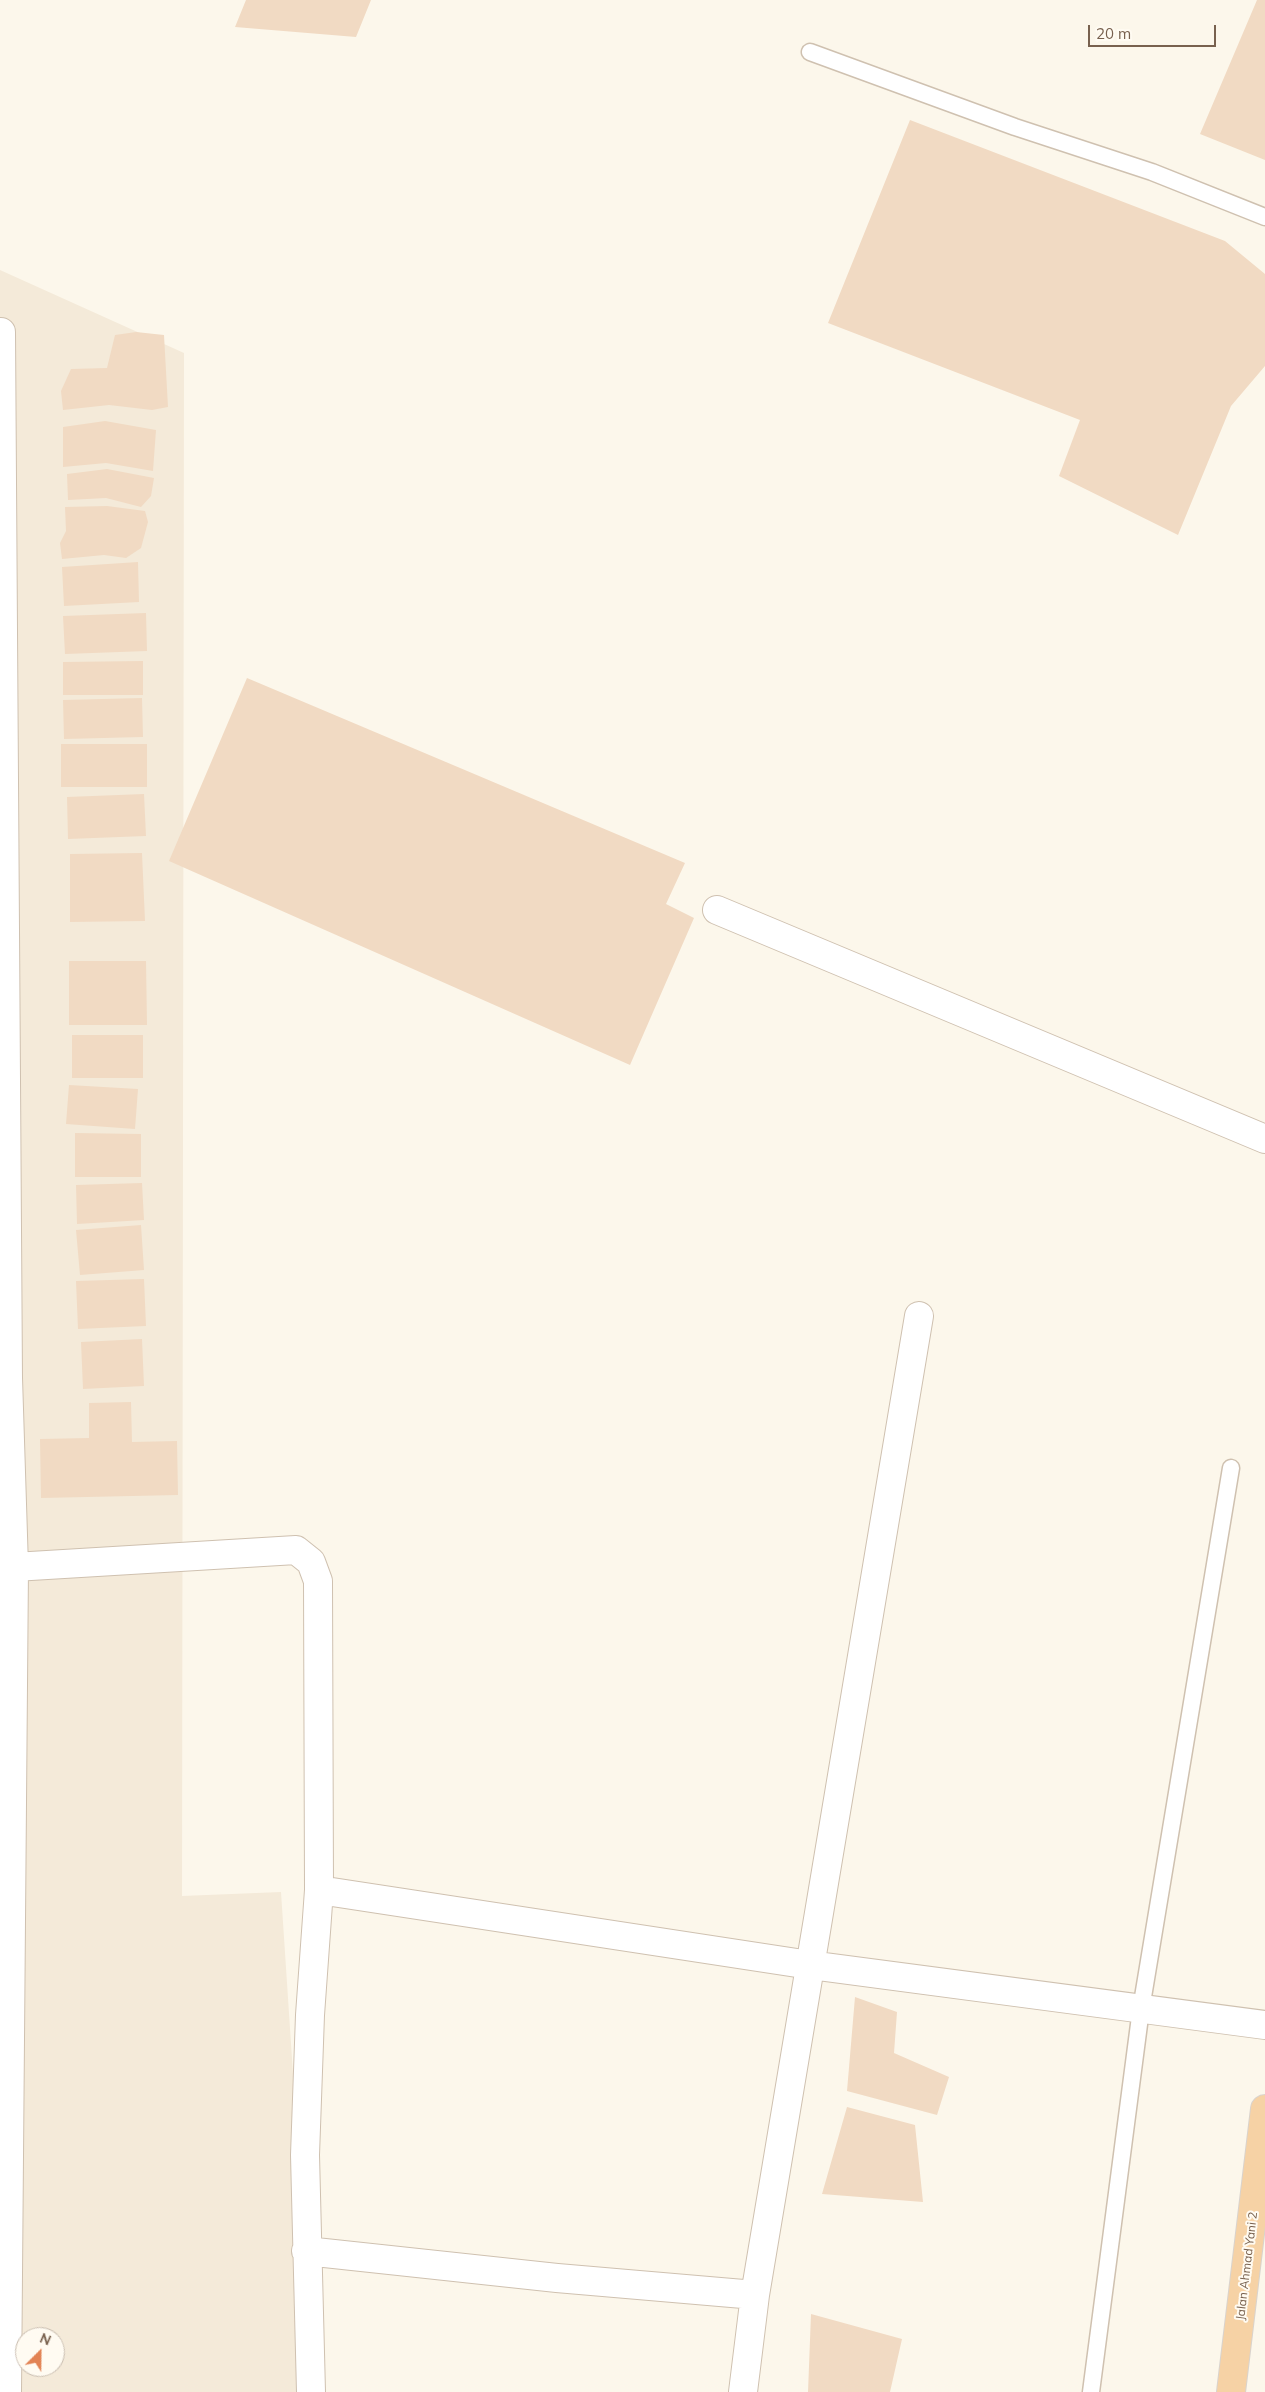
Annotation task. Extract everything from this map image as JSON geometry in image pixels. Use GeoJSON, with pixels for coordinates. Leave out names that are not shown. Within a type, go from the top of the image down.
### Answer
{"type":"FeatureCollection","features":[{"type":"Feature","properties":{"kind":"highway","name":"Jalan Ahmad Yani 2"},"geometry":{"type":"LineString","coordinates":[[1231,2392],[1265,2109]]}},
{"type":"Feature","properties":{"kind":"street"},"geometry":{"type":"LineString","coordinates":[[1,332],[8,1378],[14,1567],[7,2392]]}},
{"type":"Feature","properties":{"kind":"street"},"geometry":{"type":"LineString","coordinates":[[717,910],[1265,1139]]}},
{"type":"Feature","properties":{"kind":"street"},"geometry":{"type":"LineString","coordinates":[[744,2392],[755,2295],[919,1316]]}},
{"type":"Feature","properties":{"kind":"street"},"geometry":{"type":"LineString","coordinates":[[14,1567],[296,1550],[311,1562],[318,1581],[319,1890],[310,2015],[306,2155],[306,2251],[310,2392]]}},
{"type":"Feature","properties":{"kind":"street"},"geometry":{"type":"LineString","coordinates":[[319,1890],[810,1964],[1265,2025]]}},
{"type":"Feature","properties":{"kind":"street"},"geometry":{"type":"LineString","coordinates":[[306,2251],[557,2278],[755,2295]]}},
{"type":"Feature","properties":{"kind":"lane"},"geometry":{"type":"LineString","coordinates":[[810,52],[1015,127],[1152,172],[1265,217]]}},
{"type":"Feature","properties":{"kind":"lane"},"geometry":{"type":"LineString","coordinates":[[1091,2392],[1141,2009],[1231,1468]]}},
{"type":"Feature","properties":{"kind":"shaded area"},"geometry":{"type":"Polygon","coordinates":[[[0,270],[184,353],[182,1896],[281,1892],[314,2392],[0,2392],[0,270]]]}},
{"type":"Feature","properties":{"kind":"building"},"geometry":{"type":"Polygon","coordinates":[[[246,0],[371,0],[356,37],[235,27],[246,0]]]}},
{"type":"Feature","properties":{"kind":"building"},"geometry":{"type":"Polygon","coordinates":[[[1257,0],[1265,0],[1265,160],[1200,134],[1257,0]]]}},
{"type":"Feature","properties":{"kind":"building"},"geometry":{"type":"Polygon","coordinates":[[[910,120],[1225,241],[1265,274],[1265,366],[1231,406],[1178,535],[1059,476],[1080,420],[828,323],[910,120]]]}},
{"type":"Feature","properties":{"kind":"building"},"geometry":{"type":"Polygon","coordinates":[[[136,332],[164,335],[168,407],[152,410],[109,405],[63,410],[61,391],[71,369],[107,368],[115,335],[136,332]]]}},
{"type":"Feature","properties":{"kind":"building"},"geometry":{"type":"Polygon","coordinates":[[[105,421],[156,430],[153,471],[106,463],[63,467],[63,427],[105,421]]]}},
{"type":"Feature","properties":{"kind":"building"},"geometry":{"type":"Polygon","coordinates":[[[107,469],[154,478],[151,496],[141,507],[106,498],[68,500],[67,474],[107,469]]]}},
{"type":"Feature","properties":{"kind":"building"},"geometry":{"type":"Polygon","coordinates":[[[107,506],[145,511],[148,522],[141,548],[126,558],[104,555],[62,559],[60,543],[66,531],[65,507],[107,506]]]}},
{"type":"Feature","properties":{"kind":"building"},"geometry":{"type":"Polygon","coordinates":[[[138,562],[139,602],[64,606],[62,567],[138,562]]]}},
{"type":"Feature","properties":{"kind":"building"},"geometry":{"type":"Polygon","coordinates":[[[146,613],[147,651],[65,654],[63,616],[146,613]]]}},
{"type":"Feature","properties":{"kind":"building"},"geometry":{"type":"Polygon","coordinates":[[[143,661],[143,695],[63,695],[63,662],[143,661]]]}},
{"type":"Feature","properties":{"kind":"building"},"geometry":{"type":"Polygon","coordinates":[[[247,678],[685,863],[666,904],[694,918],[630,1065],[169,861],[247,678]]]}},
{"type":"Feature","properties":{"kind":"building"},"geometry":{"type":"Polygon","coordinates":[[[142,698],[143,737],[64,739],[63,700],[142,698]]]}},
{"type":"Feature","properties":{"kind":"building"},"geometry":{"type":"Polygon","coordinates":[[[61,744],[147,744],[147,787],[61,787],[61,744]]]}},
{"type":"Feature","properties":{"kind":"building"},"geometry":{"type":"Polygon","coordinates":[[[144,794],[146,836],[68,839],[67,797],[144,794]]]}},
{"type":"Feature","properties":{"kind":"building"},"geometry":{"type":"Polygon","coordinates":[[[142,853],[145,921],[70,922],[70,854],[142,853]]]}},
{"type":"Feature","properties":{"kind":"building"},"geometry":{"type":"Polygon","coordinates":[[[69,961],[146,961],[147,1025],[69,1025],[69,961]]]}},
{"type":"Feature","properties":{"kind":"building"},"geometry":{"type":"Polygon","coordinates":[[[72,1035],[143,1035],[143,1078],[72,1078],[72,1035]]]}},
{"type":"Feature","properties":{"kind":"building"},"geometry":{"type":"Polygon","coordinates":[[[69,1085],[138,1089],[135,1129],[66,1124],[69,1085]]]}},
{"type":"Feature","properties":{"kind":"building"},"geometry":{"type":"Polygon","coordinates":[[[75,1133],[141,1134],[141,1177],[75,1177],[75,1133]]]}},
{"type":"Feature","properties":{"kind":"building"},"geometry":{"type":"Polygon","coordinates":[[[142,1183],[144,1220],[77,1224],[76,1185],[142,1183]]]}},
{"type":"Feature","properties":{"kind":"building"},"geometry":{"type":"Polygon","coordinates":[[[141,1225],[144,1270],[80,1275],[76,1230],[141,1225]]]}},
{"type":"Feature","properties":{"kind":"building"},"geometry":{"type":"Polygon","coordinates":[[[144,1279],[146,1326],[78,1329],[76,1281],[144,1279]]]}},
{"type":"Feature","properties":{"kind":"building"},"geometry":{"type":"Polygon","coordinates":[[[142,1339],[144,1386],[83,1389],[81,1342],[142,1339]]]}},
{"type":"Feature","properties":{"kind":"building"},"geometry":{"type":"Polygon","coordinates":[[[131,1402],[132,1442],[177,1441],[178,1495],[41,1498],[40,1439],[89,1438],[89,1403],[131,1402]]]}},
{"type":"Feature","properties":{"kind":"building"},"geometry":{"type":"Polygon","coordinates":[[[855,1997],[897,2012],[894,2053],[949,2077],[937,2115],[847,2091],[855,1997]]]}},
{"type":"Feature","properties":{"kind":"building"},"geometry":{"type":"Polygon","coordinates":[[[847,2107],[915,2125],[923,2202],[822,2194],[847,2107]]]}},
{"type":"Feature","properties":{"kind":"building"},"geometry":{"type":"Polygon","coordinates":[[[811,2314],[902,2339],[890,2392],[808,2392],[811,2314]]]}}]}
